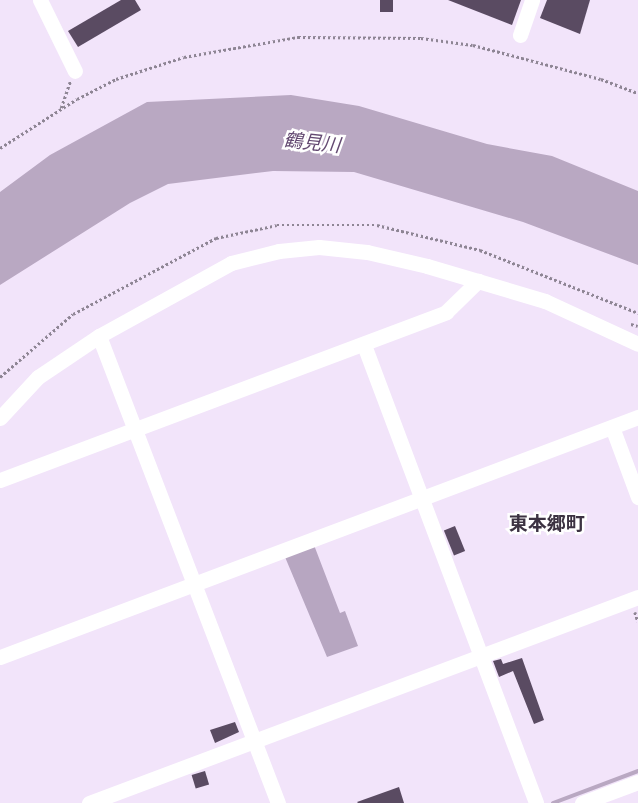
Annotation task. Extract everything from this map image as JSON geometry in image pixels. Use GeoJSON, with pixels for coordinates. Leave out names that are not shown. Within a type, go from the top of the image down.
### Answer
{"type":"FeatureCollection","features":[{"type":"Feature","properties":{"kind":"street"},"geometry":{"type":"LineString","coordinates":[[40,0],[75,71]]}},
{"type":"Feature","properties":{"kind":"street"},"geometry":{"type":"LineString","coordinates":[[520,35],[532,0]]}},
{"type":"Feature","properties":{"kind":"street"},"geometry":{"type":"LineString","coordinates":[[0,418],[38,377],[99,336],[231,263],[279,251],[319,247],[367,252],[478,280],[544,301],[638,344]]}},
{"type":"Feature","properties":{"kind":"street"},"geometry":{"type":"LineString","coordinates":[[0,480],[364,345],[446,312],[478,280]]}},
{"type":"Feature","properties":{"kind":"street"},"geometry":{"type":"LineString","coordinates":[[99,336],[278,803]]}},
{"type":"Feature","properties":{"kind":"street"},"geometry":{"type":"LineString","coordinates":[[364,345],[422,496],[478,656],[536,803]]}},
{"type":"Feature","properties":{"kind":"street"},"geometry":{"type":"LineString","coordinates":[[0,657],[422,496],[638,417]]}},
{"type":"Feature","properties":{"kind":"street"},"geometry":{"type":"LineString","coordinates":[[612,428],[638,497]]}},
{"type":"Feature","properties":{"kind":"street"},"geometry":{"type":"LineString","coordinates":[[89,803],[638,597]]}},
{"type":"Feature","properties":{"kind":"street"},"geometry":{"type":"LineString","coordinates":[[582,803],[638,782]]}},
{"type":"Feature","properties":{"kind":"path"},"geometry":{"type":"LineString","coordinates":[[0,148],[60,109],[116,79],[184,57],[298,37],[421,38],[473,45],[586,74],[638,93]]}},
{"type":"Feature","properties":{"kind":"path"},"geometry":{"type":"LineString","coordinates":[[60,109],[75,71]]}},
{"type":"Feature","properties":{"kind":"path"},"geometry":{"type":"LineString","coordinates":[[0,377],[73,314],[216,238],[277,225],[378,225],[480,250],[638,313]]}},
{"type":"Feature","properties":{"kind":"shaded area"},"geometry":{"type":"Polygon","coordinates":[[[314,545],[340,613],[345,611],[358,646],[327,657],[285,557],[314,545]]]}},
{"type":"Feature","properties":{"kind":"water","name":"鶴見川"},"geometry":{"type":"Polygon","coordinates":[[[291,95],[359,106],[487,144],[552,156],[638,191],[638,265],[523,222],[354,172],[273,171],[168,184],[130,203],[0,285],[0,192],[50,155],[147,102],[291,95]]]}},
{"type":"Feature","properties":{"kind":"building"},"geometry":{"type":"Polygon","coordinates":[[[121,0],[135,0],[141,10],[78,47],[68,31],[121,0]]]}},
{"type":"Feature","properties":{"kind":"building"},"geometry":{"type":"Polygon","coordinates":[[[380,0],[393,0],[393,12],[380,12],[380,0]]]}},
{"type":"Feature","properties":{"kind":"building"},"geometry":{"type":"Polygon","coordinates":[[[448,0],[521,0],[512,25],[448,0]]]}},
{"type":"Feature","properties":{"kind":"building"},"geometry":{"type":"Polygon","coordinates":[[[547,0],[590,0],[580,34],[540,18],[547,0]]]}},
{"type":"Feature","properties":{"kind":"building"},"geometry":{"type":"Polygon","coordinates":[[[455,526],[465,551],[454,556],[444,530],[455,526]]]}},
{"type":"Feature","properties":{"kind":"building"},"geometry":{"type":"Polygon","coordinates":[[[522,658],[544,720],[534,724],[513,671],[499,677],[493,661],[501,659],[503,664],[522,658]]]}},
{"type":"Feature","properties":{"kind":"building"},"geometry":{"type":"Polygon","coordinates":[[[235,722],[239,732],[215,743],[210,730],[235,722]]]}},
{"type":"Feature","properties":{"kind":"building"},"geometry":{"type":"Polygon","coordinates":[[[205,771],[209,784],[196,788],[192,775],[205,771]]]}},
{"type":"Feature","properties":{"kind":"building"},"geometry":{"type":"Polygon","coordinates":[[[399,787],[404,803],[357,802],[399,787]]]}},
{"type":"Feature","properties":{"kind":"waterway"},"geometry":{"type":"LineString","coordinates":[[553,803],[638,771]]}},
{"type":"Feature","properties":{"kind":"district","name":"東本郷町"},"geometry":{"type":"Point","coordinates":[547,523]}}]}
